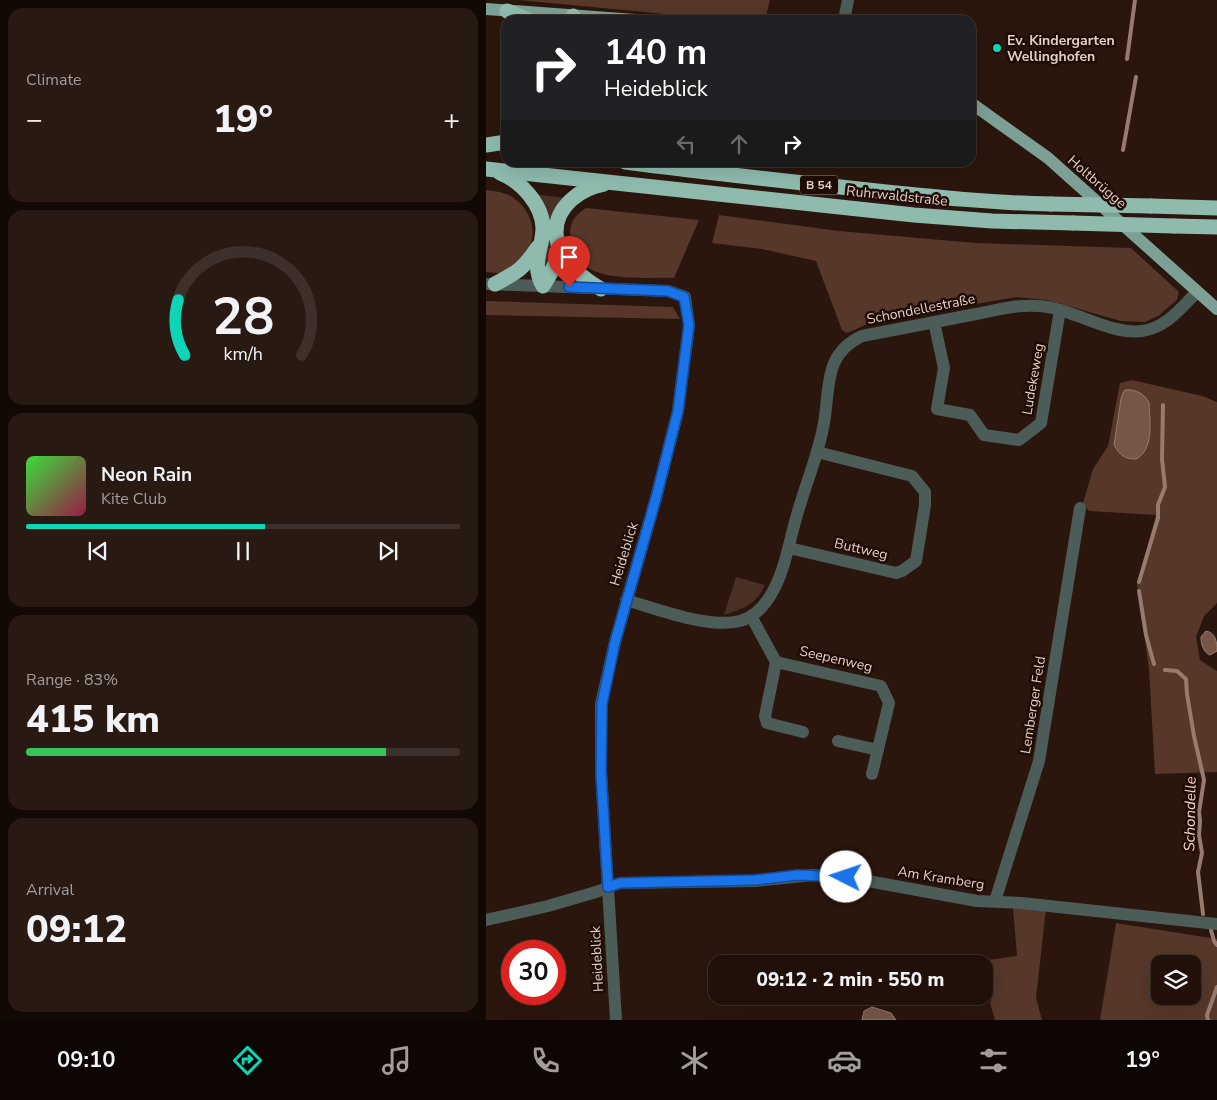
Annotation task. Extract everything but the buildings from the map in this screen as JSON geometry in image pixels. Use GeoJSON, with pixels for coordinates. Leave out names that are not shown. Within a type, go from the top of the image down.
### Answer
{"type":"FeatureCollection","features":[{"type":"Feature","properties":{"kind":"highway"},"geometry":{"type":"LineString","coordinates":[[507,11],[516,15]]}},
{"type":"Feature","properties":{"kind":"highway"},"geometry":{"type":"LineString","coordinates":[[486,146],[501,143]]}},
{"type":"Feature","properties":{"kind":"highway"},"geometry":{"type":"LineString","coordinates":[[486,146],[501,148]]}},
{"type":"Feature","properties":{"kind":"highway","name":"Ruhrwaldstraße"},"geometry":{"type":"LineString","coordinates":[[674,167],[966,200],[1008,203],[1217,208]]}},
{"type":"Feature","properties":{"kind":"highway"},"geometry":{"type":"LineString","coordinates":[[488,169],[513,180],[537,206],[543,228],[537,273],[543,286]]}},
{"type":"Feature","properties":{"kind":"highway","name":"Ruhrwaldstraße"},"geometry":{"type":"LineString","coordinates":[[488,169],[914,215],[992,221],[1217,227]]}},
{"type":"Feature","properties":{"kind":"highway"},"geometry":{"type":"LineString","coordinates":[[543,286],[554,266],[559,250],[556,232],[558,221],[566,205],[588,188],[612,182]]}},
{"type":"Feature","properties":{"kind":"highway"},"geometry":{"type":"LineString","coordinates":[[491,284],[520,270],[528,263],[540,244]]}},
{"type":"Feature","properties":{"kind":"highway"},"geometry":{"type":"LineString","coordinates":[[559,250],[573,268],[588,282],[601,288]]}},
{"type":"Feature","properties":{"kind":"main road"},"geometry":{"type":"LineString","coordinates":[[486,9],[540,15]]}},
{"type":"Feature","properties":{"kind":"main road","name":"Holtbrügge"},"geometry":{"type":"LineString","coordinates":[[976,107],[1048,158],[1217,309]]}},
{"type":"Feature","properties":{"kind":"street"},"geometry":{"type":"LineString","coordinates":[[845,15],[848,0]]}},
{"type":"Feature","properties":{"kind":"street","name":"Heideblick"},"geometry":{"type":"LineString","coordinates":[[491,284],[668,291],[684,297],[689,325],[678,411],[656,498],[615,642],[602,704],[601,772],[616,1020]]}},
{"type":"Feature","properties":{"kind":"street","name":"Schondellestraße"},"geometry":{"type":"LineString","coordinates":[[751,616],[762,608],[773,591],[789,548],[796,517],[823,428],[830,372],[838,355],[850,342],[862,336],[1019,306],[1046,306],[1113,328],[1142,331],[1158,327],[1166,322],[1197,292]]}},
{"type":"Feature","properties":{"kind":"street","name":"Ludekeweg"},"geometry":{"type":"LineString","coordinates":[[934,322],[944,368],[937,409],[970,415],[984,434],[1019,440],[1042,424],[1060,310]]}},
{"type":"Feature","properties":{"kind":"street","name":"Buttweg"},"geometry":{"type":"LineString","coordinates":[[789,548],[896,573],[916,561],[925,505],[925,492],[912,476],[816,452]]}},
{"type":"Feature","properties":{"kind":"street","name":"Lemberger Feld"},"geometry":{"type":"LineString","coordinates":[[995,901],[1039,761],[1080,508]]}},
{"type":"Feature","properties":{"kind":"street"},"geometry":{"type":"LineString","coordinates":[[626,600],[716,623],[737,621],[751,616],[776,662],[765,716],[767,723],[803,732]]}},
{"type":"Feature","properties":{"kind":"street","name":"Seepenweg"},"geometry":{"type":"LineString","coordinates":[[776,662],[881,686],[889,703],[872,774]]}},
{"type":"Feature","properties":{"kind":"street"},"geometry":{"type":"LineString","coordinates":[[838,741],[878,750]]}},
{"type":"Feature","properties":{"kind":"street","name":"Am Kramberg"},"geometry":{"type":"LineString","coordinates":[[486,920],[596,892],[620,883],[755,880],[812,875],[846,877],[977,901],[1094,910],[1217,924]]}},
{"type":"Feature","properties":{"kind":"shaded area"},"geometry":{"type":"Polygon","coordinates":[[[518,0],[770,0],[766,15],[676,15],[518,0]]]}},
{"type":"Feature","properties":{"kind":"shaded area"},"geometry":{"type":"Polygon","coordinates":[[[486,190],[512,197],[521,204],[531,222],[532,236],[528,250],[507,274],[486,272],[486,190]]]}},
{"type":"Feature","properties":{"kind":"shaded area"},"geometry":{"type":"Polygon","coordinates":[[[533,194],[566,198],[553,250],[545,273],[533,194]]]}},
{"type":"Feature","properties":{"kind":"shaded area"},"geometry":{"type":"Polygon","coordinates":[[[586,208],[699,220],[674,278],[614,276],[592,270],[581,262],[575,253],[571,240],[571,225],[572,221],[586,208]]]}},
{"type":"Feature","properties":{"kind":"shaded area"},"geometry":{"type":"Polygon","coordinates":[[[719,215],[839,231],[975,243],[1131,248],[1179,292],[1177,300],[1158,316],[1145,322],[1121,321],[1047,300],[1016,297],[872,322],[847,333],[842,330],[816,261],[762,249],[712,243],[719,215]]]}},
{"type":"Feature","properties":{"kind":"shaded area"},"geometry":{"type":"Polygon","coordinates":[[[486,301],[673,307],[680,319],[486,315],[486,301]]]}},
{"type":"Feature","properties":{"kind":"shaded area"},"geometry":{"type":"Polygon","coordinates":[[[1132,380],[1202,396],[1217,402],[1217,603],[1204,616],[1196,637],[1200,660],[1217,671],[1217,772],[1155,774],[1149,669],[1137,584],[1156,515],[1089,511],[1083,503],[1093,469],[1108,446],[1120,383],[1132,380]]]}},
{"type":"Feature","properties":{"kind":"shaded area"},"geometry":{"type":"Polygon","coordinates":[[[1125,390],[1133,390],[1140,393],[1149,403],[1150,434],[1146,449],[1136,459],[1123,456],[1114,445],[1121,399],[1125,390]]]}},
{"type":"Feature","properties":{"kind":"shaded area"},"geometry":{"type":"Polygon","coordinates":[[[736,577],[765,585],[753,602],[737,611],[724,615],[736,577]]]}},
{"type":"Feature","properties":{"kind":"shaded area"},"geometry":{"type":"Polygon","coordinates":[[[1206,631],[1214,636],[1217,644],[1217,651],[1210,655],[1204,650],[1201,642],[1201,637],[1206,631]]]}},
{"type":"Feature","properties":{"kind":"shaded area"},"geometry":{"type":"Polygon","coordinates":[[[1013,908],[1046,909],[1036,998],[1042,1020],[995,1020],[991,1005],[993,1005],[994,991],[993,959],[1017,956],[1013,908]]]}},
{"type":"Feature","properties":{"kind":"shaded area"},"geometry":{"type":"Polygon","coordinates":[[[1116,923],[1217,939],[1217,1020],[1100,1020],[1116,923]]]}},
{"type":"Feature","properties":{"kind":"shaded area"},"geometry":{"type":"Polygon","coordinates":[[[872,1007],[891,1013],[896,1020],[862,1020],[864,1011],[872,1007]]]}},
{"type":"Feature","properties":{"kind":"waterway","name":"Schondelle"},"geometry":{"type":"LineString","coordinates":[[1127,59],[1135,0]]}},
{"type":"Feature","properties":{"kind":"waterway","name":"Schondelle"},"geometry":{"type":"LineString","coordinates":[[1123,150],[1136,77]]}},
{"type":"Feature","properties":{"kind":"waterway","name":"Schondelle"},"geometry":{"type":"LineString","coordinates":[[1139,582],[1158,518],[1158,505],[1165,487],[1162,459],[1163,405]]}},
{"type":"Feature","properties":{"kind":"waterway","name":"Schondelle"},"geometry":{"type":"LineString","coordinates":[[1139,591],[1146,635],[1154,664]]}},
{"type":"Feature","properties":{"kind":"waterway","name":"Schondelle"},"geometry":{"type":"LineString","coordinates":[[1165,670],[1177,671],[1186,679],[1194,736],[1204,780],[1199,812],[1199,835],[1202,853],[1198,872],[1203,914]]}},
{"type":"Feature","properties":{"kind":"waterway","name":"Schondelle"},"geometry":{"type":"LineString","coordinates":[[1211,930],[1217,945]]}},
{"type":"Feature","properties":{"kind":"waterway","name":"Schondelle"},"geometry":{"type":"LineString","coordinates":[[1208,1020],[1207,1015],[1217,987]]}},
{"type":"Feature","properties":{"kind":"place","name":"Ev. Kindergarten Wellinghofen"},"geometry":{"type":"Point","coordinates":[997,48]}},
{"type":"Feature","properties":{"kind":"route"},"geometry":{"type":"LineString","coordinates":[[569,287],[668,291],[684,297],[689,325],[678,411],[656,498],[615,642],[602,704],[601,772],[608,887],[620,883],[688,883],[755,880],[798,875],[846,877]]}}]}
